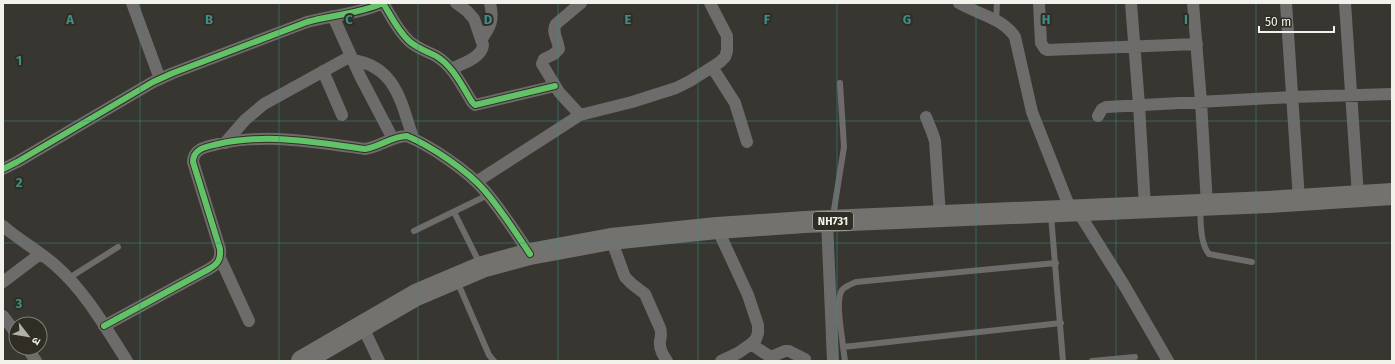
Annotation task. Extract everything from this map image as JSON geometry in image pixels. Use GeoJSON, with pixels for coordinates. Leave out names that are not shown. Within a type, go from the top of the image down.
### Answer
{"type":"FeatureCollection","features":[{"type":"Feature","properties":{"kind":"highway","name":"NH731"},"geometry":{"type":"LineString","coordinates":[[302,361],[416,295],[456,277],[482,267],[530,254],[611,239],[717,228],[830,221],[1203,205],[1392,194]]}},
{"type":"Feature","properties":{"kind":"street"},"geometry":{"type":"LineString","coordinates":[[132,3],[160,79]]}},
{"type":"Feature","properties":{"kind":"street"},"geometry":{"type":"LineString","coordinates":[[3,169],[160,79],[291,27],[323,17],[366,10],[383,3],[403,35],[410,43],[421,50],[436,56],[451,69],[475,105],[555,86]]}},
{"type":"Feature","properties":{"kind":"street"},"geometry":{"type":"LineString","coordinates":[[451,69],[479,53],[483,48],[474,20],[456,3]]}},
{"type":"Feature","properties":{"kind":"street"},"geometry":{"type":"LineString","coordinates":[[481,40],[488,31],[492,21],[490,3]]}},
{"type":"Feature","properties":{"kind":"street"},"geometry":{"type":"LineString","coordinates":[[580,115],[555,86],[544,70],[542,62],[544,58],[554,54],[559,49],[554,31],[556,24],[581,3]]}},
{"type":"Feature","properties":{"kind":"street"},"geometry":{"type":"LineString","coordinates":[[476,182],[580,115],[632,102],[676,88],[720,62],[725,57],[727,51],[727,36],[710,3]]}},
{"type":"Feature","properties":{"kind":"street"},"geometry":{"type":"LineString","coordinates":[[959,3],[1008,28],[1015,37],[1032,112],[1066,211],[1124,285],[1168,361]]}},
{"type":"Feature","properties":{"kind":"street"},"geometry":{"type":"LineString","coordinates":[[1039,3],[1041,43],[1045,50],[1196,44]]}},
{"type":"Feature","properties":{"kind":"street"},"geometry":{"type":"LineString","coordinates":[[1131,3],[1145,207]]}},
{"type":"Feature","properties":{"kind":"street"},"geometry":{"type":"LineString","coordinates":[[1193,3],[1201,102],[1203,205]]}},
{"type":"Feature","properties":{"kind":"street"},"geometry":{"type":"LineString","coordinates":[[1286,3],[1299,200]]}},
{"type":"Feature","properties":{"kind":"street"},"geometry":{"type":"LineString","coordinates":[[1345,3],[1358,196]]}},
{"type":"Feature","properties":{"kind":"street"},"geometry":{"type":"LineString","coordinates":[[333,16],[360,76],[393,139]]}},
{"type":"Feature","properties":{"kind":"street"},"geometry":{"type":"LineString","coordinates":[[225,143],[245,120],[264,104],[323,71],[352,58],[364,61],[388,76],[399,95],[413,138]]}},
{"type":"Feature","properties":{"kind":"street"},"geometry":{"type":"LineString","coordinates":[[712,67],[735,103],[747,142]]}},
{"type":"Feature","properties":{"kind":"street"},"geometry":{"type":"LineString","coordinates":[[323,71],[342,115]]}},
{"type":"Feature","properties":{"kind":"street"},"geometry":{"type":"LineString","coordinates":[[1098,116],[1102,109],[1106,107],[1292,97],[1392,94]]}},
{"type":"Feature","properties":{"kind":"street"},"geometry":{"type":"LineString","coordinates":[[926,117],[934,141],[940,216]]}},
{"type":"Feature","properties":{"kind":"street"},"geometry":{"type":"LineString","coordinates":[[249,321],[220,258],[220,249],[193,162],[193,157],[200,148],[249,140],[292,140],[365,149],[374,148],[400,136],[407,136],[413,138],[451,162],[476,182],[502,212],[530,254]]}},
{"type":"Feature","properties":{"kind":"street"},"geometry":{"type":"LineString","coordinates":[[830,221],[833,361]]}},
{"type":"Feature","properties":{"kind":"street"},"geometry":{"type":"LineString","coordinates":[[3,226],[54,264],[69,278],[88,300],[127,361]]}},
{"type":"Feature","properties":{"kind":"street"},"geometry":{"type":"LineString","coordinates":[[717,228],[748,295],[758,325],[756,339],[734,358],[722,361]]}},
{"type":"Feature","properties":{"kind":"street"},"geometry":{"type":"LineString","coordinates":[[611,239],[625,278],[645,294],[648,299],[662,332],[660,346],[667,361]]}},
{"type":"Feature","properties":{"kind":"street"},"geometry":{"type":"LineString","coordinates":[[3,282],[40,254]]}},
{"type":"Feature","properties":{"kind":"street"},"geometry":{"type":"LineString","coordinates":[[104,326],[216,265],[220,258]]}},
{"type":"Feature","properties":{"kind":"street"},"geometry":{"type":"LineString","coordinates":[[362,325],[379,361]]}},
{"type":"Feature","properties":{"kind":"street"},"geometry":{"type":"LineString","coordinates":[[751,344],[769,356],[789,351],[805,359]]}},
{"type":"Feature","properties":{"kind":"lane"},"geometry":{"type":"LineString","coordinates":[[996,21],[997,3]]}},
{"type":"Feature","properties":{"kind":"lane"},"geometry":{"type":"LineString","coordinates":[[830,221],[844,147],[840,83]]}},
{"type":"Feature","properties":{"kind":"lane"},"geometry":{"type":"LineString","coordinates":[[414,232],[488,195]]}},
{"type":"Feature","properties":{"kind":"lane"},"geometry":{"type":"LineString","coordinates":[[1203,205],[1203,242],[1209,254],[1252,262]]}},
{"type":"Feature","properties":{"kind":"lane"},"geometry":{"type":"LineString","coordinates":[[1063,361],[1056,263],[1066,211]]}},
{"type":"Feature","properties":{"kind":"lane"},"geometry":{"type":"LineString","coordinates":[[454,212],[482,267]]}},
{"type":"Feature","properties":{"kind":"lane"},"geometry":{"type":"LineString","coordinates":[[69,278],[118,247]]}},
{"type":"Feature","properties":{"kind":"lane"},"geometry":{"type":"LineString","coordinates":[[845,361],[839,306],[840,296],[843,290],[849,285],[856,282],[1056,263]]}},
{"type":"Feature","properties":{"kind":"lane"},"geometry":{"type":"LineString","coordinates":[[456,277],[489,354],[494,361]]}},
{"type":"Feature","properties":{"kind":"lane"},"geometry":{"type":"LineString","coordinates":[[843,347],[1061,323]]}},
{"type":"Feature","properties":{"kind":"lane"},"geometry":{"type":"LineString","coordinates":[[1092,361],[1135,356]]}},
{"type":"Feature","properties":{"kind":"cycle path"},"geometry":{"type":"LineString","coordinates":[[3,169],[153,82],[173,73],[307,22],[365,10],[383,3],[401,33],[416,46],[442,60],[457,77],[475,105],[555,86]]}},
{"type":"Feature","properties":{"kind":"cycle path"},"geometry":{"type":"LineString","coordinates":[[104,326],[209,269],[217,263],[220,256],[220,249],[193,162],[195,154],[198,151],[205,147],[218,144],[254,139],[273,139],[365,149],[402,136],[407,136],[417,140],[449,160],[478,183],[509,222],[530,254]]}}]}
